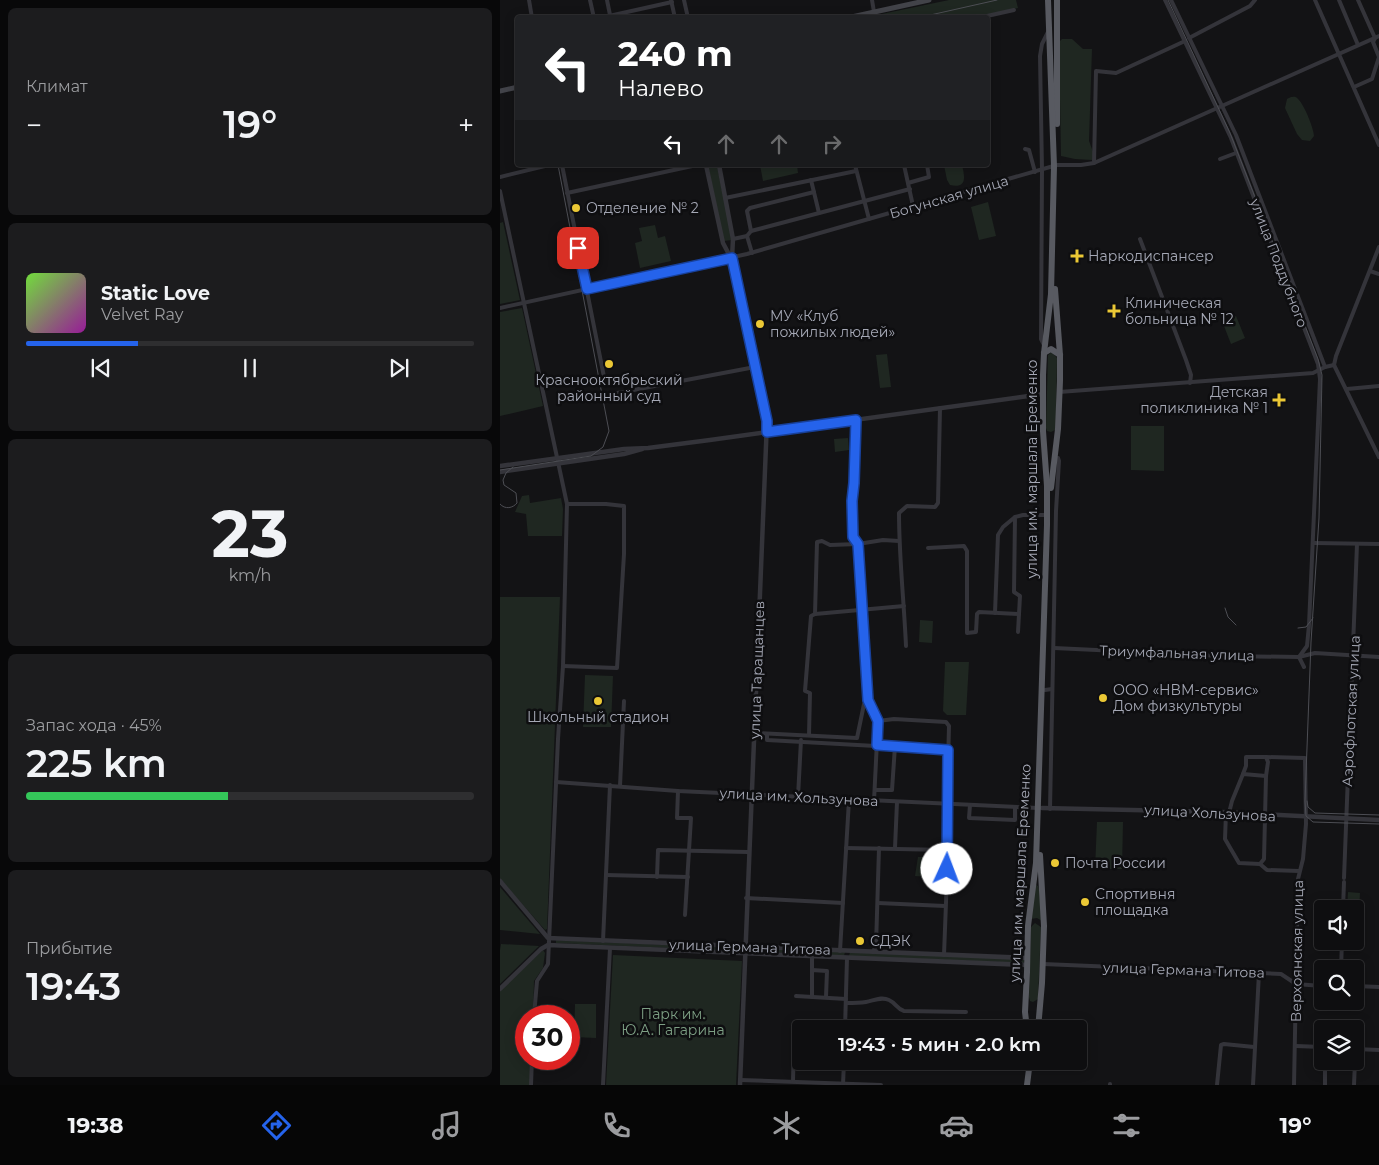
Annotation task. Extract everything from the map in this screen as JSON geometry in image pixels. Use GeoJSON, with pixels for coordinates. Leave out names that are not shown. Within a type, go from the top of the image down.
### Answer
{"type":"FeatureCollection","features":[{"type":"Feature","properties":{"kind":"highway","name":"улица им. маршала Еременко"},"geometry":{"type":"LineString","coordinates":[[1027,1020],[1028,926],[1036,863],[1045,690],[1051,650],[1050,487],[1058,429],[1060,355],[1055,293],[1055,166],[1048,0]]}},
{"type":"Feature","properties":{"kind":"highway","name":"улица им. маршала Еременко"},"geometry":{"type":"LineString","coordinates":[[1039,1020],[1044,926],[1040,860],[1040,808],[1047,515],[1043,394],[1044,350],[1052,294],[1058,30],[1057,0]]}},
{"type":"Feature","properties":{"kind":"highway"},"geometry":{"type":"LineString","coordinates":[[1049,30],[1052,32],[1058,30]]}},
{"type":"Feature","properties":{"kind":"highway"},"geometry":{"type":"LineString","coordinates":[[1044,350],[1051,349],[1060,355]]}},
{"type":"Feature","properties":{"kind":"highway"},"geometry":{"type":"LineString","coordinates":[[1043,431],[1050,435],[1054,434],[1058,429]]}},
{"type":"Feature","properties":{"kind":"highway"},"geometry":{"type":"LineString","coordinates":[[1028,926],[1035,921],[1044,926]]}},
{"type":"Feature","properties":{"kind":"highway"},"geometry":{"type":"LineString","coordinates":[[1026,1000],[1032,1005],[1041,1002]]}},
{"type":"Feature","properties":{"kind":"highway"},"geometry":{"type":"LineString","coordinates":[[1027,1085],[1029,1070]]}},
{"type":"Feature","properties":{"kind":"main road"},"geometry":{"type":"LineString","coordinates":[[875,15],[929,0]]}},
{"type":"Feature","properties":{"kind":"main road"},"geometry":{"type":"LineString","coordinates":[[500,91],[515,88]]}},
{"type":"Feature","properties":{"kind":"street"},"geometry":{"type":"LineString","coordinates":[[529,0],[532,15]]}},
{"type":"Feature","properties":{"kind":"street"},"geometry":{"type":"LineString","coordinates":[[590,0],[593,15]]}},
{"type":"Feature","properties":{"kind":"street"},"geometry":{"type":"LineString","coordinates":[[607,0],[610,15]]}},
{"type":"Feature","properties":{"kind":"street"},"geometry":{"type":"LineString","coordinates":[[684,0],[687,15]]}},
{"type":"Feature","properties":{"kind":"street"},"geometry":{"type":"LineString","coordinates":[[872,0],[875,15]]}},
{"type":"Feature","properties":{"kind":"street","name":"улица Поддубного"},"geometry":{"type":"LineString","coordinates":[[1165,0],[1236,153],[1314,352],[1319,371],[1320,388],[1314,542]]}},
{"type":"Feature","properties":{"kind":"street","name":"улица Поддубного"},"geometry":{"type":"LineString","coordinates":[[1171,0],[1236,135],[1325,367]]}},
{"type":"Feature","properties":{"kind":"street"},"geometry":{"type":"LineString","coordinates":[[1189,38],[1250,6],[1255,0]]}},
{"type":"Feature","properties":{"kind":"street"},"geometry":{"type":"LineString","coordinates":[[1316,0],[1379,145]]}},
{"type":"Feature","properties":{"kind":"street"},"geometry":{"type":"LineString","coordinates":[[1339,0],[1358,45]]}},
{"type":"Feature","properties":{"kind":"street"},"geometry":{"type":"LineString","coordinates":[[1354,87],[1372,79],[1379,57],[1373,42],[1377,37],[1358,0]]}},
{"type":"Feature","properties":{"kind":"street"},"geometry":{"type":"LineString","coordinates":[[614,15],[672,1],[674,15]]}},
{"type":"Feature","properties":{"kind":"street"},"geometry":{"type":"LineString","coordinates":[[990,15],[1014,10]]}},
{"type":"Feature","properties":{"kind":"street"},"geometry":{"type":"LineString","coordinates":[[1044,350],[1041,339],[1042,170],[1040,56],[1042,44],[1049,30]]}},
{"type":"Feature","properties":{"kind":"street","name":"Богунская улица"},"geometry":{"type":"LineString","coordinates":[[500,308],[732,258],[1055,166],[1094,163],[1377,37]]}},
{"type":"Feature","properties":{"kind":"street"},"geometry":{"type":"LineString","coordinates":[[1094,163],[1096,72],[1116,72],[1185,40]]}},
{"type":"Feature","properties":{"kind":"street"},"geometry":{"type":"LineString","coordinates":[[1372,130],[1379,127]]}},
{"type":"Feature","properties":{"kind":"street"},"geometry":{"type":"LineString","coordinates":[[1025,149],[1029,150],[1035,172]]}},
{"type":"Feature","properties":{"kind":"street"},"geometry":{"type":"LineString","coordinates":[[1220,159],[1236,153]]}},
{"type":"Feature","properties":{"kind":"street"},"geometry":{"type":"LineString","coordinates":[[500,177],[541,167]]}},
{"type":"Feature","properties":{"kind":"street"},"geometry":{"type":"LineString","coordinates":[[562,167],[604,377]]}},
{"type":"Feature","properties":{"kind":"street"},"geometry":{"type":"LineString","coordinates":[[567,193],[688,167]]}},
{"type":"Feature","properties":{"kind":"street","name":"улица Таращанцев"},"geometry":{"type":"LineString","coordinates":[[706,167],[723,243],[732,258]]}},
{"type":"Feature","properties":{"kind":"street","name":"улица Таращанцев"},"geometry":{"type":"LineString","coordinates":[[718,167],[733,239],[732,258],[767,421],[746,898],[746,953],[740,1082]]}},
{"type":"Feature","properties":{"kind":"street"},"geometry":{"type":"LineString","coordinates":[[855,167],[868,219]]}},
{"type":"Feature","properties":{"kind":"street"},"geometry":{"type":"LineString","coordinates":[[904,167],[913,206]]}},
{"type":"Feature","properties":{"kind":"street"},"geometry":{"type":"LineString","coordinates":[[908,183],[929,176],[927,167]]}},
{"type":"Feature","properties":{"kind":"street"},"geometry":{"type":"LineString","coordinates":[[725,198],[856,171]]}},
{"type":"Feature","properties":{"kind":"street"},"geometry":{"type":"LineString","coordinates":[[810,180],[819,213]]}},
{"type":"Feature","properties":{"kind":"street"},"geometry":{"type":"LineString","coordinates":[[733,239],[747,236],[752,231],[910,189]]}},
{"type":"Feature","properties":{"kind":"street"},"geometry":{"type":"LineString","coordinates":[[500,191],[567,504],[563,666],[548,964],[537,981],[535,1005]]}},
{"type":"Feature","properties":{"kind":"street"},"geometry":{"type":"LineString","coordinates":[[752,231],[747,211],[750,208],[814,192]]}},
{"type":"Feature","properties":{"kind":"street"},"geometry":{"type":"LineString","coordinates":[[747,236],[752,252]]}},
{"type":"Feature","properties":{"kind":"street"},"geometry":{"type":"LineString","coordinates":[[1140,240],[1186,360],[1191,375],[1190,383]]}},
{"type":"Feature","properties":{"kind":"street"},"geometry":{"type":"LineString","coordinates":[[1379,247],[1334,365],[1379,457]]}},
{"type":"Feature","properties":{"kind":"street"},"geometry":{"type":"LineString","coordinates":[[1370,270],[1379,274]]}},
{"type":"Feature","properties":{"kind":"street"},"geometry":{"type":"LineString","coordinates":[[1059,392],[1313,373],[1334,365]]}},
{"type":"Feature","properties":{"kind":"street"},"geometry":{"type":"LineString","coordinates":[[607,395],[755,367]]}},
{"type":"Feature","properties":{"kind":"street"},"geometry":{"type":"LineString","coordinates":[[1346,388],[1379,386]]}},
{"type":"Feature","properties":{"kind":"street"},"geometry":{"type":"LineString","coordinates":[[500,472],[632,448],[648,448],[710,440],[1043,394]]}},
{"type":"Feature","properties":{"kind":"street"},"geometry":{"type":"LineString","coordinates":[[906,646],[899,513],[907,506],[935,507],[938,503],[940,408]]}},
{"type":"Feature","properties":{"kind":"street"},"geometry":{"type":"LineString","coordinates":[[856,420],[852,501],[853,537],[858,544],[868,700],[878,721],[874,801]]}},
{"type":"Feature","properties":{"kind":"street"},"geometry":{"type":"LineString","coordinates":[[1050,809],[1051,650],[1058,458]]}},
{"type":"Feature","properties":{"kind":"street"},"geometry":{"type":"LineString","coordinates":[[500,466],[558,461]]}},
{"type":"Feature","properties":{"kind":"street"},"geometry":{"type":"LineString","coordinates":[[563,666],[617,668],[624,554],[624,506],[567,504]]}},
{"type":"Feature","properties":{"kind":"street"},"geometry":{"type":"LineString","coordinates":[[995,612],[998,535],[1003,527],[1015,518],[1023,515],[1047,515]]}},
{"type":"Feature","properties":{"kind":"street"},"geometry":{"type":"LineString","coordinates":[[1015,518],[1014,592],[1020,596],[1018,632]]}},
{"type":"Feature","properties":{"kind":"street"},"geometry":{"type":"LineString","coordinates":[[809,736],[810,693],[805,691],[813,615],[817,542],[822,541],[830,545],[858,544],[883,540],[899,541]]}},
{"type":"Feature","properties":{"kind":"street"},"geometry":{"type":"LineString","coordinates":[[1304,667],[1299,657],[1307,646],[1314,542],[1379,544]]}},
{"type":"Feature","properties":{"kind":"street","name":"Аэрофлотская улица"},"geometry":{"type":"LineString","coordinates":[[1344,900],[1357,544]]}},
{"type":"Feature","properties":{"kind":"street"},"geometry":{"type":"LineString","coordinates":[[928,548],[964,546],[967,551],[967,633],[976,632],[978,613],[1019,614]]}},
{"type":"Feature","properties":{"kind":"street"},"geometry":{"type":"LineString","coordinates":[[813,615],[904,606]]}},
{"type":"Feature","properties":{"kind":"street","name":"Триумфальная улица"},"geometry":{"type":"LineString","coordinates":[[1051,650],[1223,656],[1299,657],[1315,653],[1379,656]]}},
{"type":"Feature","properties":{"kind":"street"},"geometry":{"type":"LineString","coordinates":[[1045,690],[1052,689]]}},
{"type":"Feature","properties":{"kind":"street"},"geometry":{"type":"LineString","coordinates":[[754,733],[858,738],[864,704],[868,700]]}},
{"type":"Feature","properties":{"kind":"street"},"geometry":{"type":"LineString","coordinates":[[620,786],[624,701]]}},
{"type":"Feature","properties":{"kind":"street"},"geometry":{"type":"LineString","coordinates":[[878,721],[894,719],[946,722],[949,730],[948,850],[944,955]]}},
{"type":"Feature","properties":{"kind":"street"},"geometry":{"type":"LineString","coordinates":[[767,734],[767,740],[948,750]]}},
{"type":"Feature","properties":{"kind":"street"},"geometry":{"type":"LineString","coordinates":[[798,797],[802,735]]}},
{"type":"Feature","properties":{"kind":"street"},"geometry":{"type":"LineString","coordinates":[[874,790],[892,790],[895,746]]}},
{"type":"Feature","properties":{"kind":"street"},"geometry":{"type":"LineString","coordinates":[[1260,864],[1264,859],[1268,762],[1266,757],[1246,757],[1246,766],[1228,813],[1225,839],[1239,863],[1260,864],[1267,870],[1299,871]]}},
{"type":"Feature","properties":{"kind":"street","name":"Верхоянская улица"},"geometry":{"type":"LineString","coordinates":[[1266,757],[1305,758],[1303,859],[1299,871],[1294,1085]]}},
{"type":"Feature","properties":{"kind":"street"},"geometry":{"type":"LineString","coordinates":[[1243,774],[1266,776]]}},
{"type":"Feature","properties":{"kind":"street","name":"улица им. Хользунова"},"geometry":{"type":"LineString","coordinates":[[556,782],[678,791],[1040,808]]}},
{"type":"Feature","properties":{"kind":"street"},"geometry":{"type":"LineString","coordinates":[[603,941],[610,785]]}},
{"type":"Feature","properties":{"kind":"street"},"geometry":{"type":"LineString","coordinates":[[678,791],[677,818],[691,818],[691,850],[686,915]]}},
{"type":"Feature","properties":{"kind":"street"},"geometry":{"type":"LineString","coordinates":[[840,951],[849,800]]}},
{"type":"Feature","properties":{"kind":"street"},"geometry":{"type":"LineString","coordinates":[[894,848],[897,802]]}},
{"type":"Feature","properties":{"kind":"street"},"geometry":{"type":"LineString","coordinates":[[970,805],[969,818],[1015,820],[1015,807]]}},
{"type":"Feature","properties":{"kind":"street","name":"улица Хользунова"},"geometry":{"type":"LineString","coordinates":[[1040,808],[1228,813],[1379,820]]}},
{"type":"Feature","properties":{"kind":"street"},"geometry":{"type":"LineString","coordinates":[[846,848],[948,850]]}},
{"type":"Feature","properties":{"kind":"street"},"geometry":{"type":"LineString","coordinates":[[873,952],[876,946],[879,848]]}},
{"type":"Feature","properties":{"kind":"street"},"geometry":{"type":"LineString","coordinates":[[657,876],[658,850],[748,852]]}},
{"type":"Feature","properties":{"kind":"street"},"geometry":{"type":"LineString","coordinates":[[606,875],[688,877]]}},
{"type":"Feature","properties":{"kind":"street"},"geometry":{"type":"LineString","coordinates":[[500,881],[548,938]]}},
{"type":"Feature","properties":{"kind":"street"},"geometry":{"type":"LineString","coordinates":[[746,898],[843,903]]}},
{"type":"Feature","properties":{"kind":"street"},"geometry":{"type":"LineString","coordinates":[[878,903],[945,906]]}},
{"type":"Feature","properties":{"kind":"street","name":"улица Германа Титова"},"geometry":{"type":"LineString","coordinates":[[548,938],[944,955],[1027,962]]}},
{"type":"Feature","properties":{"kind":"street"},"geometry":{"type":"LineString","coordinates":[[500,989],[541,948],[548,945]]}},
{"type":"Feature","properties":{"kind":"street","name":"улица Германа Титова"},"geometry":{"type":"LineString","coordinates":[[548,945],[968,963],[1009,964],[1027,962]]}},
{"type":"Feature","properties":{"kind":"street"},"geometry":{"type":"LineString","coordinates":[[603,1085],[610,948]]}},
{"type":"Feature","properties":{"kind":"street"},"geometry":{"type":"LineString","coordinates":[[845,1020],[846,951]]}},
{"type":"Feature","properties":{"kind":"street"},"geometry":{"type":"LineString","coordinates":[[812,956],[812,997]]}},
{"type":"Feature","properties":{"kind":"street","name":"улица Германа Титова"},"geometry":{"type":"LineString","coordinates":[[1043,964],[1280,974],[1296,984],[1314,985]]}},
{"type":"Feature","properties":{"kind":"street"},"geometry":{"type":"LineString","coordinates":[[812,970],[827,970],[826,998]]}},
{"type":"Feature","properties":{"kind":"street"},"geometry":{"type":"LineString","coordinates":[[1253,1085],[1259,973]]}},
{"type":"Feature","properties":{"kind":"street"},"geometry":{"type":"LineString","coordinates":[[1364,986],[1379,987]]}},
{"type":"Feature","properties":{"kind":"street"},"geometry":{"type":"LineString","coordinates":[[796,996],[865,1002],[879,998],[892,1001],[899,1010],[904,1011],[966,1012]]}},
{"type":"Feature","properties":{"kind":"street"},"geometry":{"type":"LineString","coordinates":[[1216,1085],[1221,1045],[1254,1047]]}},
{"type":"Feature","properties":{"kind":"street"},"geometry":{"type":"LineString","coordinates":[[1296,1046],[1314,1047]]}},
{"type":"Feature","properties":{"kind":"street"},"geometry":{"type":"LineString","coordinates":[[1364,1049],[1379,1050]]}},
{"type":"Feature","properties":{"kind":"street"},"geometry":{"type":"LineString","coordinates":[[531,1085],[532,1070]]}},
{"type":"Feature","properties":{"kind":"street"},"geometry":{"type":"LineString","coordinates":[[793,1070],[793,1081]]}},
{"type":"Feature","properties":{"kind":"street"},"geometry":{"type":"LineString","coordinates":[[843,1084],[844,1070]]}},
{"type":"Feature","properties":{"kind":"street"},"geometry":{"type":"LineString","coordinates":[[1325,1070],[1325,1085]]}},
{"type":"Feature","properties":{"kind":"street"},"geometry":{"type":"LineString","coordinates":[[1354,1085],[1355,1070]]}},
{"type":"Feature","properties":{"kind":"street"},"geometry":{"type":"LineString","coordinates":[[740,1082],[793,1081],[802,1083],[882,1085]]}},
{"type":"Feature","properties":{"kind":"green space"},"geometry":{"type":"Polygon","coordinates":[[[949,0],[1016,0],[1018,8],[986,15],[877,15],[949,0]]]}},
{"type":"Feature","properties":{"kind":"green space"},"geometry":{"type":"Polygon","coordinates":[[[1062,39],[1072,39],[1083,49],[1092,49],[1089,141],[1095,157],[1092,160],[1061,156],[1059,42],[1062,39]]]}},
{"type":"Feature","properties":{"kind":"green space"},"geometry":{"type":"Polygon","coordinates":[[[1296,97],[1308,117],[1314,136],[1310,141],[1302,140],[1297,134],[1285,108],[1287,99],[1296,97]]]}},
{"type":"Feature","properties":{"kind":"green space"},"geometry":{"type":"Polygon","coordinates":[[[708,167],[717,167],[732,240],[724,241],[708,167]]]}},
{"type":"Feature","properties":{"kind":"green space"},"geometry":{"type":"Polygon","coordinates":[[[760,167],[797,167],[798,173],[763,181],[760,167]]]}},
{"type":"Feature","properties":{"kind":"green space"},"geometry":{"type":"Polygon","coordinates":[[[944,167],[962,167],[964,181],[962,184],[950,185],[944,167]]]}},
{"type":"Feature","properties":{"kind":"green space"},"geometry":{"type":"Polygon","coordinates":[[[988,202],[996,236],[979,240],[971,207],[988,202]]]}},
{"type":"Feature","properties":{"kind":"green space"},"geometry":{"type":"Polygon","coordinates":[[[503,222],[520,300],[500,304],[500,223],[503,222]]]}},
{"type":"Feature","properties":{"kind":"green space"},"geometry":{"type":"Polygon","coordinates":[[[655,225],[658,238],[665,236],[671,261],[640,268],[635,243],[642,241],[639,228],[655,225]]]}},
{"type":"Feature","properties":{"kind":"green space"},"geometry":{"type":"Polygon","coordinates":[[[522,308],[543,406],[500,416],[500,312],[522,308]]]}},
{"type":"Feature","properties":{"kind":"green space"},"geometry":{"type":"Polygon","coordinates":[[[1236,316],[1245,338],[1231,344],[1222,321],[1236,316]]]}},
{"type":"Feature","properties":{"kind":"green space"},"geometry":{"type":"Polygon","coordinates":[[[1052,352],[1057,358],[1056,428],[1051,432],[1047,431],[1046,428],[1048,355],[1052,352]]]}},
{"type":"Feature","properties":{"kind":"green space"},"geometry":{"type":"Polygon","coordinates":[[[887,354],[891,387],[880,388],[876,355],[887,354]]]}},
{"type":"Feature","properties":{"kind":"green space"},"geometry":{"type":"Polygon","coordinates":[[[1131,426],[1164,426],[1164,471],[1131,470],[1131,426]]]}},
{"type":"Feature","properties":{"kind":"green space"},"geometry":{"type":"Polygon","coordinates":[[[848,438],[849,450],[835,452],[834,439],[848,438]]]}},
{"type":"Feature","properties":{"kind":"green space"},"geometry":{"type":"Polygon","coordinates":[[[529,495],[530,503],[561,498],[563,509],[562,536],[528,536],[526,514],[515,512],[522,496],[529,495]]]}},
{"type":"Feature","properties":{"kind":"green space"},"geometry":{"type":"Polygon","coordinates":[[[500,597],[560,597],[547,929],[545,930],[500,879],[500,597]]]}},
{"type":"Feature","properties":{"kind":"green space"},"geometry":{"type":"Polygon","coordinates":[[[920,620],[933,621],[932,643],[919,642],[920,620]]]}},
{"type":"Feature","properties":{"kind":"green space"},"geometry":{"type":"Polygon","coordinates":[[[945,662],[969,662],[966,715],[947,715],[943,711],[945,662]]]}},
{"type":"Feature","properties":{"kind":"green space","name":"Школьный стадион"},"geometry":{"type":"Polygon","coordinates":[[[585,675],[613,676],[611,727],[583,727],[585,675]]]}},
{"type":"Feature","properties":{"kind":"green space"},"geometry":{"type":"Polygon","coordinates":[[[1097,822],[1123,822],[1122,869],[1095,869],[1097,822]]]}},
{"type":"Feature","properties":{"kind":"green space"},"geometry":{"type":"Polygon","coordinates":[[[918,857],[928,857],[927,877],[915,876],[918,857]]]}},
{"type":"Feature","properties":{"kind":"green space"},"geometry":{"type":"Polygon","coordinates":[[[1036,885],[1039,890],[1042,921],[1037,918],[1031,919],[1036,885]]]}},
{"type":"Feature","properties":{"kind":"green space"},"geometry":{"type":"Polygon","coordinates":[[[500,887],[540,934],[500,930],[500,887]]]}},
{"type":"Feature","properties":{"kind":"green space"},"geometry":{"type":"Polygon","coordinates":[[[1348,892],[1360,893],[1360,900],[1348,900],[1348,892]]]}},
{"type":"Feature","properties":{"kind":"green space"},"geometry":{"type":"Polygon","coordinates":[[[1035,923],[1041,927],[1038,999],[1033,1002],[1030,1001],[1029,997],[1031,927],[1035,923]]]}},
{"type":"Feature","properties":{"kind":"green space"},"geometry":{"type":"Polygon","coordinates":[[[556,940],[738,948],[738,951],[556,943],[556,940]]]}},
{"type":"Feature","properties":{"kind":"green space"},"geometry":{"type":"Polygon","coordinates":[[[501,944],[539,946],[500,984],[500,950],[501,944]]]}},
{"type":"Feature","properties":{"kind":"green space"},"geometry":{"type":"Polygon","coordinates":[[[752,948],[845,952],[844,956],[752,951],[752,948]]]}},
{"type":"Feature","properties":{"kind":"green space"},"geometry":{"type":"Polygon","coordinates":[[[543,950],[545,953],[543,968],[534,981],[533,1005],[515,1005],[515,1070],[531,1070],[530,1085],[500,1085],[500,991],[543,950]]]}},
{"type":"Feature","properties":{"kind":"green space"},"geometry":{"type":"Polygon","coordinates":[[[850,952],[1024,959],[1024,963],[849,956],[850,952]]]}},
{"type":"Feature","properties":{"kind":"green space","name":"Парк им. Ю.А. Гагарина"},"geometry":{"type":"Polygon","coordinates":[[[613,955],[742,961],[736,1085],[606,1085],[613,955]]]}},
{"type":"Feature","properties":{"kind":"green space"},"geometry":{"type":"Polygon","coordinates":[[[596,1004],[596,1038],[580,1037],[580,1005],[575,1005],[596,1004]]]}},
{"type":"Feature","properties":{"kind":"tram line"},"geometry":{"type":"LineString","coordinates":[[930,15],[997,0]]}},
{"type":"Feature","properties":{"kind":"tram line"},"geometry":{"type":"LineString","coordinates":[[1168,0],[1230,133],[1318,359],[1322,375],[1319,518],[1311,642],[1306,816],[1313,822],[1379,824]]}},
{"type":"Feature","properties":{"kind":"tram line"},"geometry":{"type":"LineString","coordinates":[[500,470],[591,456],[603,447],[609,431],[558,167]]}},
{"type":"Feature","properties":{"kind":"tram line"},"geometry":{"type":"LineString","coordinates":[[500,504],[509,508],[517,503],[516,493],[504,485],[503,480],[506,473],[513,467]]}},
{"type":"Feature","properties":{"kind":"tram line"},"geometry":{"type":"LineString","coordinates":[[1225,608],[1228,617],[1236,625]]}},
{"type":"Feature","properties":{"kind":"tram line"},"geometry":{"type":"LineString","coordinates":[[1298,628],[1306,627],[1313,618]]}},
{"type":"Feature","properties":{"kind":"tram line"},"geometry":{"type":"LineString","coordinates":[[1307,801],[1308,807],[1315,813],[1379,815]]}},
{"type":"Feature","properties":{"kind":"place","name":"Отделение № 2"},"geometry":{"type":"Point","coordinates":[576,208]}},
{"type":"Feature","properties":{"kind":"place","name":"Наркодиспансер"},"geometry":{"type":"Point","coordinates":[1077,256]}},
{"type":"Feature","properties":{"kind":"place","name":"Клиническая больница № 12"},"geometry":{"type":"Point","coordinates":[1114,311]}},
{"type":"Feature","properties":{"kind":"place","name":"МУ «Клуб пожилых людей»"},"geometry":{"type":"Point","coordinates":[760,324]}},
{"type":"Feature","properties":{"kind":"place","name":"Краснооктябрьский районный суд"},"geometry":{"type":"Point","coordinates":[609,364]}},
{"type":"Feature","properties":{"kind":"place","name":"Детская поликлиника № 1"},"geometry":{"type":"Point","coordinates":[1279,400]}},
{"type":"Feature","properties":{"kind":"place","name":"ООО «НВМ-сервис» Дом физкультуры"},"geometry":{"type":"Point","coordinates":[1103,698]}},
{"type":"Feature","properties":{"kind":"place","name":"Школьный стадион"},"geometry":{"type":"Point","coordinates":[598,701]}},
{"type":"Feature","properties":{"kind":"place","name":"Почта России"},"geometry":{"type":"Point","coordinates":[1055,863]}},
{"type":"Feature","properties":{"kind":"place","name":"Спортивня площадка"},"geometry":{"type":"Point","coordinates":[1085,902]}},
{"type":"Feature","properties":{"kind":"place","name":"СДЭК"},"geometry":{"type":"Point","coordinates":[860,941]}},
{"type":"Feature","properties":{"kind":"route"},"geometry":{"type":"LineString","coordinates":[[578,248],[587,289],[732,258],[739,298],[767,421],[767,432],[856,420],[852,501],[853,537],[858,544],[868,700],[878,721],[877,745],[948,750],[947,869]]}}]}
